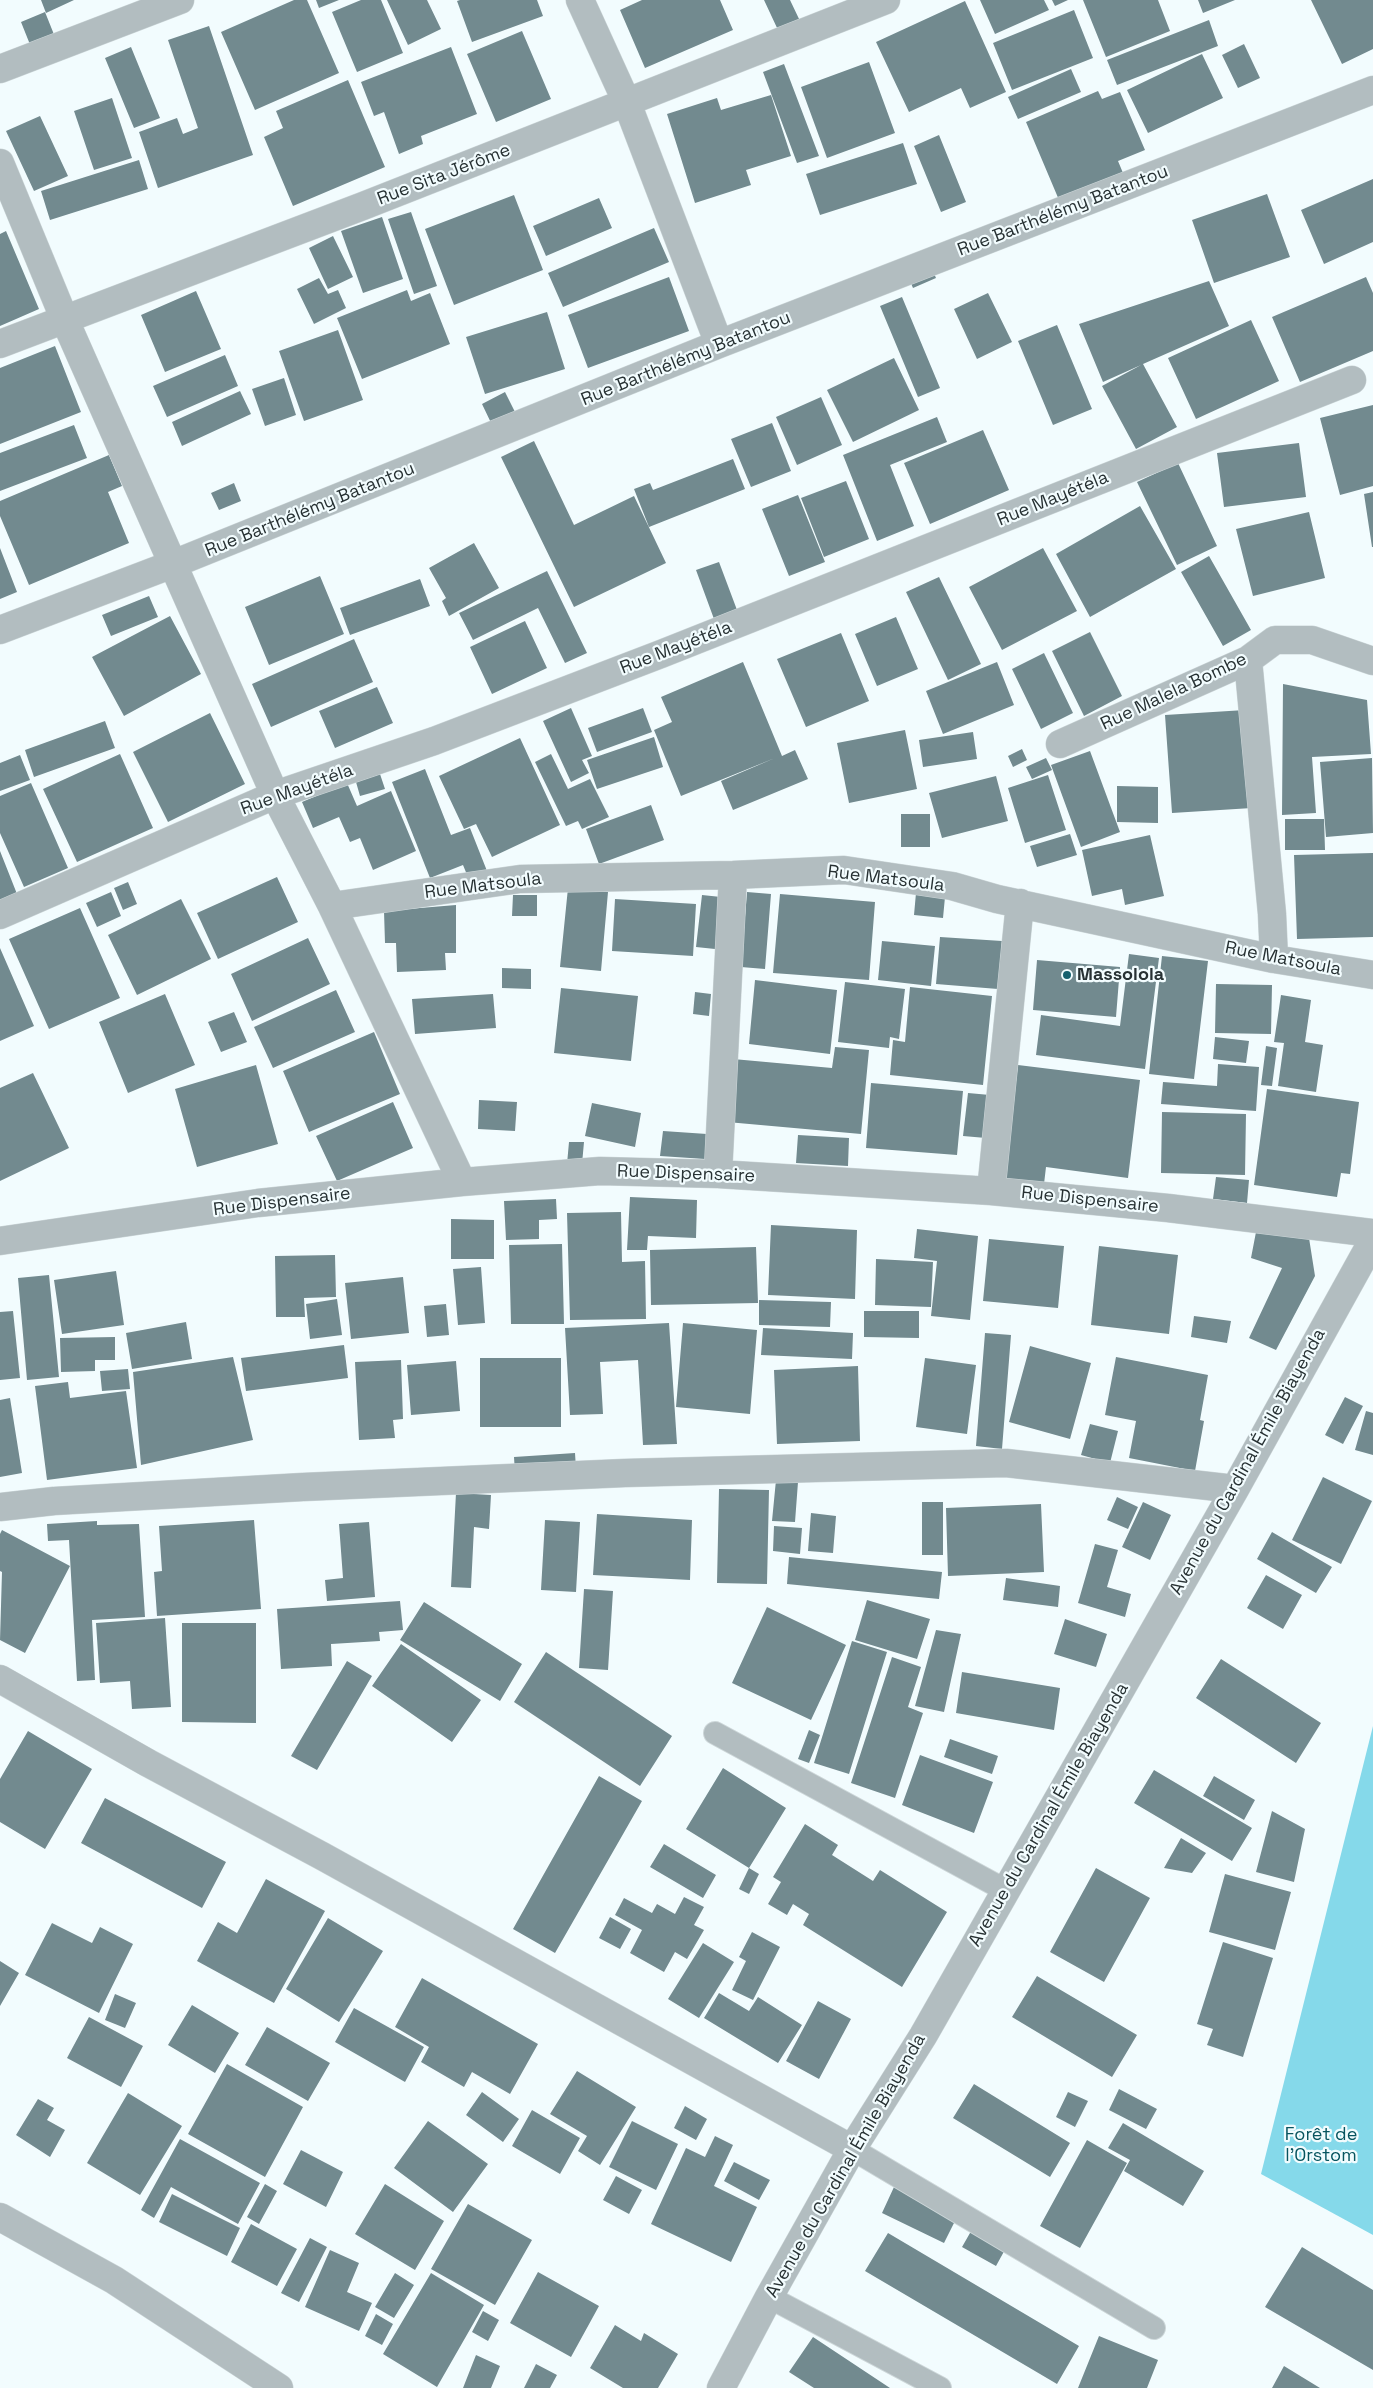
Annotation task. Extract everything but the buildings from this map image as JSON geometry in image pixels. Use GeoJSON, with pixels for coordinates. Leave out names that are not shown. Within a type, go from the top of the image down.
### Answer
{"type":"FeatureCollection","features":[{"type":"Feature","properties":{"kind":"street"},"geometry":{"type":"LineString","coordinates":[[0,69],[180,0]]}},
{"type":"Feature","properties":{"kind":"street"},"geometry":{"type":"LineString","coordinates":[[580,0],[627,104],[719,344]]}},
{"type":"Feature","properties":{"kind":"street","name":"Rue Sita Jérôme"},"geometry":{"type":"LineString","coordinates":[[0,344],[627,104],[886,0]]}},
{"type":"Feature","properties":{"kind":"street","name":"Rue Barthélémy Batantou"},"geometry":{"type":"LineString","coordinates":[[0,630],[173,564],[719,344],[1373,90]]}},
{"type":"Feature","properties":{"kind":"street"},"geometry":{"type":"LineString","coordinates":[[0,163],[64,318],[275,795],[332,906],[462,1182]]}},
{"type":"Feature","properties":{"kind":"street","name":"Rue Mayétéla"},"geometry":{"type":"LineString","coordinates":[[0,915],[275,795],[434,741],[661,654],[1352,380]]}},
{"type":"Feature","properties":{"kind":"street","name":"Rue Malela Bombe"},"geometry":{"type":"LineString","coordinates":[[1060,744],[1248,660],[1275,640],[1312,640],[1373,661]]}},
{"type":"Feature","properties":{"kind":"street"},"geometry":{"type":"LineString","coordinates":[[1248,660],[1272,914],[1274,959]]}},
{"type":"Feature","properties":{"kind":"street","name":"Rue Matsoula"},"geometry":{"type":"LineString","coordinates":[[332,906],[520,879],[733,875],[844,870],[952,886],[1020,903],[1274,959],[1373,975]]}},
{"type":"Feature","properties":{"kind":"street"},"geometry":{"type":"LineString","coordinates":[[718,1174],[733,875]]}},
{"type":"Feature","properties":{"kind":"street"},"geometry":{"type":"LineString","coordinates":[[991,1191],[1020,903]]}},
{"type":"Feature","properties":{"kind":"street","name":"Rue Dispensaire"},"geometry":{"type":"LineString","coordinates":[[0,1242],[258,1203],[462,1182],[600,1172],[718,1174],[991,1191],[1168,1208],[1373,1233]]}},
{"type":"Feature","properties":{"kind":"street","name":"Avenue du Cardinal Émile Biayenda"},"geometry":{"type":"LineString","coordinates":[[722,2388],[769,2297],[852,2149],[922,2036],[1006,1890],[1235,1489],[1373,1240]]}},
{"type":"Feature","properties":{"kind":"street"},"geometry":{"type":"LineString","coordinates":[[0,1507],[54,1501],[322,1486],[625,1473],[1006,1463],[1235,1489]]}},
{"type":"Feature","properties":{"kind":"street"},"geometry":{"type":"LineString","coordinates":[[0,1679],[148,1763],[331,1860],[852,2149]]}},
{"type":"Feature","properties":{"kind":"street"},"geometry":{"type":"LineString","coordinates":[[0,2217],[114,2280],[279,2388]]}},
{"type":"Feature","properties":{"kind":"lane"},"geometry":{"type":"LineString","coordinates":[[715,1733],[1006,1890]]}},
{"type":"Feature","properties":{"kind":"lane"},"geometry":{"type":"LineString","coordinates":[[852,2149],[1154,2328]]}},
{"type":"Feature","properties":{"kind":"lane"},"geometry":{"type":"LineString","coordinates":[[769,2297],[940,2388]]}},
{"type":"Feature","properties":{"kind":"green space","name":"Forêt de l'Orstom"},"geometry":{"type":"Polygon","coordinates":[[[1373,1726],[1373,2235],[1261,2174],[1373,1726]]]}},
{"type":"Feature","properties":{"kind":"place","name":"Massolola"},"geometry":{"type":"Point","coordinates":[1067,975]}}]}
